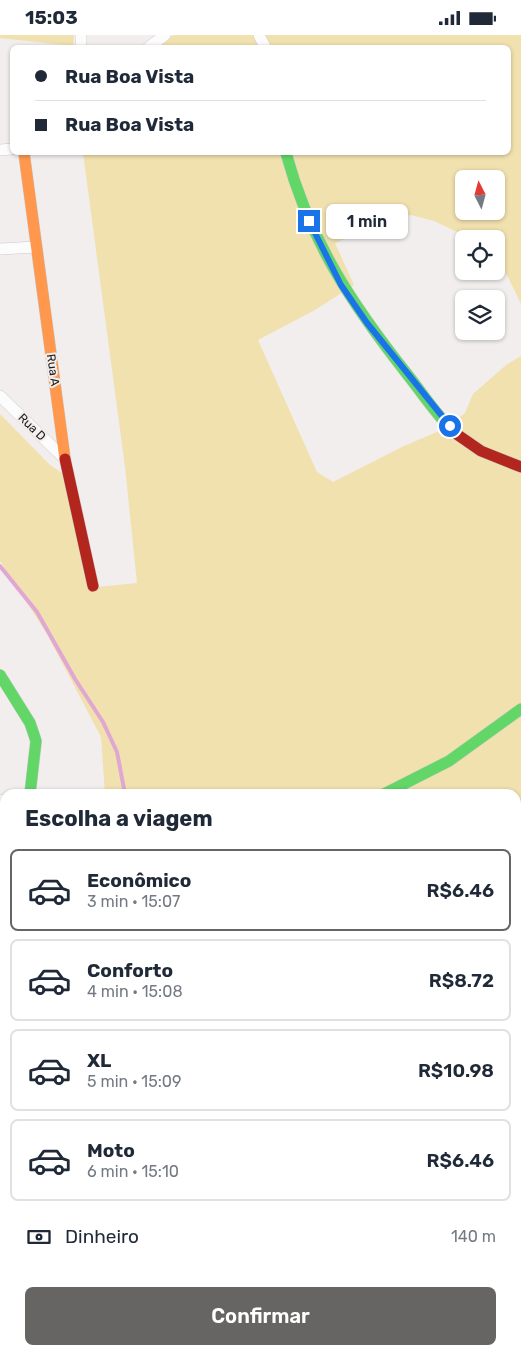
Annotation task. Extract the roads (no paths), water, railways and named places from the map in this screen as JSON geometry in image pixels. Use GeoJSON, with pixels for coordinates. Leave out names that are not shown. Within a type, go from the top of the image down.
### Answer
{"type":"FeatureCollection","features":[{"type":"Feature","properties":{"kind":"street"},"geometry":{"type":"LineString","coordinates":[[152,45],[165,35]]}},
{"type":"Feature","properties":{"kind":"street","name":"Rua A"},"geometry":{"type":"LineString","coordinates":[[24,155],[65,459],[93,586]]}},
{"type":"Feature","properties":{"kind":"street"},"geometry":{"type":"LineString","coordinates":[[286,155],[293,185],[316,239],[341,285],[367,323],[440,415],[460,437],[480,450],[521,467]]}},
{"type":"Feature","properties":{"kind":"street"},"geometry":{"type":"LineString","coordinates":[[0,249],[36,247]]}},
{"type":"Feature","properties":{"kind":"street","name":"Rua D"},"geometry":{"type":"LineString","coordinates":[[0,395],[65,459]]}},
{"type":"Feature","properties":{"kind":"street"},"geometry":{"type":"LineString","coordinates":[[0,675],[5,689],[30,723],[36,741],[31,789]]}},
{"type":"Feature","properties":{"kind":"street"},"geometry":{"type":"LineString","coordinates":[[394,789],[449,761],[521,709]]}},
{"type":"Feature","properties":{"kind":"waterway"},"geometry":{"type":"LineString","coordinates":[[0,566],[37,612],[75,679],[103,722],[117,752],[124,789]]}}]}
